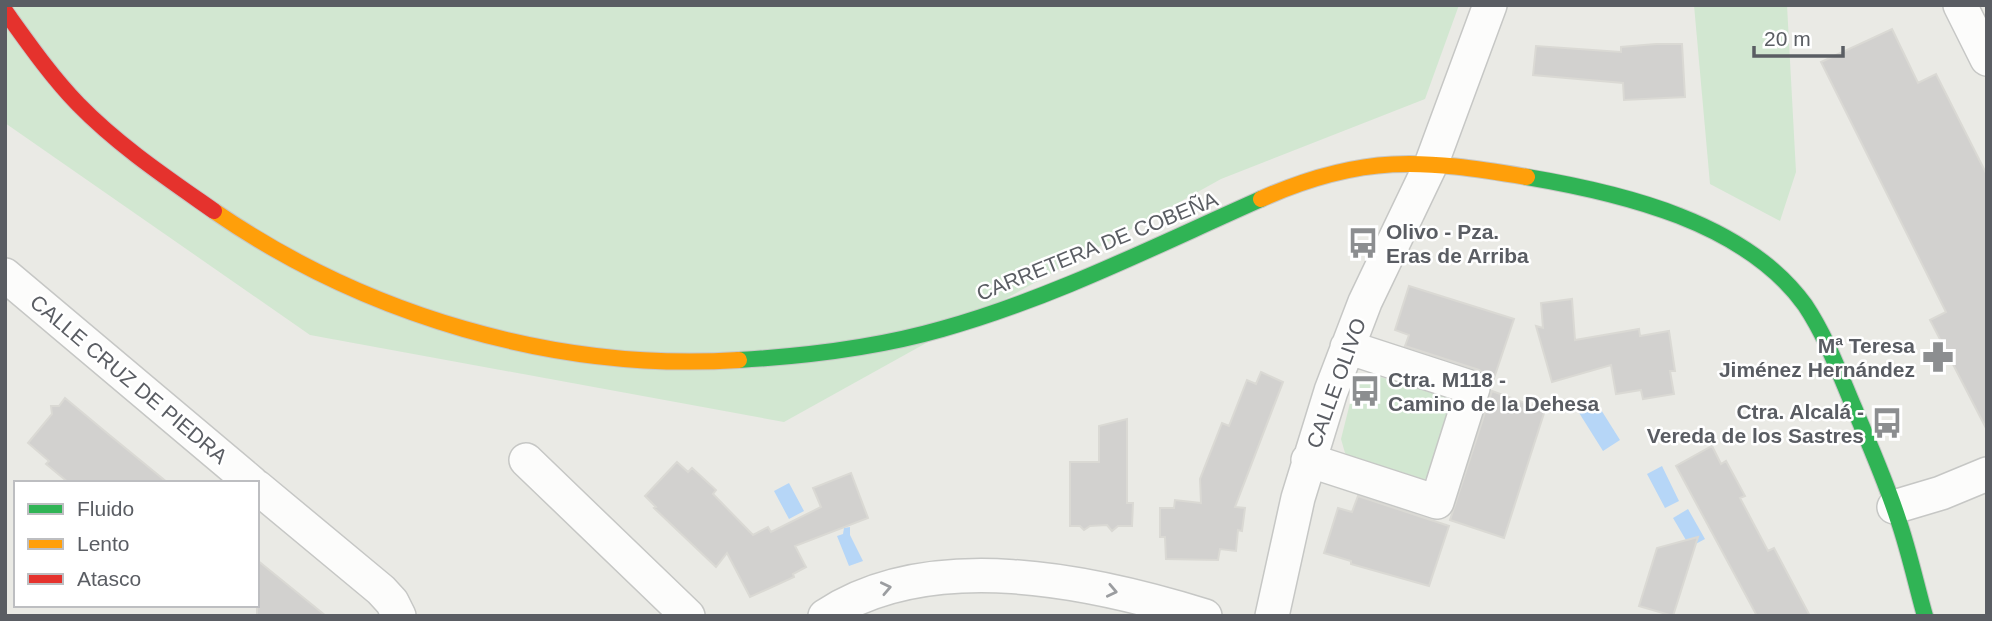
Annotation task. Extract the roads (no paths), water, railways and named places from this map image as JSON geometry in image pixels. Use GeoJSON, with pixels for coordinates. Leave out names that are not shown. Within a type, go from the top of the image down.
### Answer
{"type":"FeatureCollection","features":[{"type":"Feature","properties":{"kind":"street","name":"CALLE OLIVO"},"geometry":{"type":"LineString","coordinates":[[1272,616],[1308,460],[1347,347],[1378,272],[1432,162],[1490,5]]}},
{"type":"Feature","properties":{"kind":"street"},"geometry":{"type":"LineString","coordinates":[[1960,5],[1987,59]]}},
{"type":"Feature","properties":{"kind":"street","name":"CARRETERA DE COBEÑA"},"geometry":{"type":"LineString","coordinates":[[5,11],[49,72],[80,106],[118,140],[207,209],[269,247],[357,291],[462,331],[572,354],[631,361],[768,361],[833,353],[905,339],[963,323],[1045,294],[1302,182],[1358,167],[1432,162],[1594,190],[1651,207],[1701,226],[1760,261],[1782,279],[1801,300],[1832,352],[1894,507],[1925,616]]}},
{"type":"Feature","properties":{"kind":"street","name":"CALLE CRUZ DE PIEDRA"},"geometry":{"type":"LineString","coordinates":[[5,275],[250,481]]}},
{"type":"Feature","properties":{"kind":"street"},"geometry":{"type":"LineString","coordinates":[[1308,460],[1437,502],[1473,388],[1347,347]]}},
{"type":"Feature","properties":{"kind":"street"},"geometry":{"type":"LineString","coordinates":[[526,460],[688,616]]}},
{"type":"Feature","properties":{"kind":"street"},"geometry":{"type":"LineString","coordinates":[[1894,507],[1941,493],[1987,474]]}},
{"type":"Feature","properties":{"kind":"street"},"geometry":{"type":"LineString","coordinates":[[259,489],[381,590],[399,616]]}},
{"type":"Feature","properties":{"kind":"street"},"geometry":{"type":"LineString","coordinates":[[825,616],[869,592],[920,581],[964,576],[1028,578],[1097,588],[1153,600],[1205,616]]}},
{"type":"Feature","properties":{"kind":"water"},"geometry":{"type":"Polygon","coordinates":[[[1593,397],[1620,440],[1603,451],[1576,408],[1593,397]]]}},
{"type":"Feature","properties":{"kind":"water"},"geometry":{"type":"Polygon","coordinates":[[[1662,466],[1679,501],[1665,508],[1647,474],[1662,466]]]}},
{"type":"Feature","properties":{"kind":"water"},"geometry":{"type":"Polygon","coordinates":[[[789,483],[804,511],[789,519],[774,491],[789,483]]]}},
{"type":"Feature","properties":{"kind":"water"},"geometry":{"type":"Polygon","coordinates":[[[1688,509],[1705,539],[1690,547],[1673,518],[1688,509]]]}},
{"type":"Feature","properties":{"kind":"water"},"geometry":{"type":"Polygon","coordinates":[[[850,527],[850,535],[863,561],[849,566],[837,536],[843,534],[844,528],[850,527]]]}},
{"type":"Feature","properties":{"kind":"place","name":"Olivo - Pza. Eras de Arriba"},"geometry":{"type":"Point","coordinates":[1363,243]}},
{"type":"Feature","properties":{"kind":"place","name":"Mª Teresa Jiménez Hernández"},"geometry":{"type":"Point","coordinates":[1938,357]}},
{"type":"Feature","properties":{"kind":"place","name":"Ctra. M118 - Camino de la Dehesa"},"geometry":{"type":"Point","coordinates":[1365,391]}},
{"type":"Feature","properties":{"kind":"place","name":"Ctra. Alcalá - Vereda de los Sastres"},"geometry":{"type":"Point","coordinates":[1887,423]}}]}
